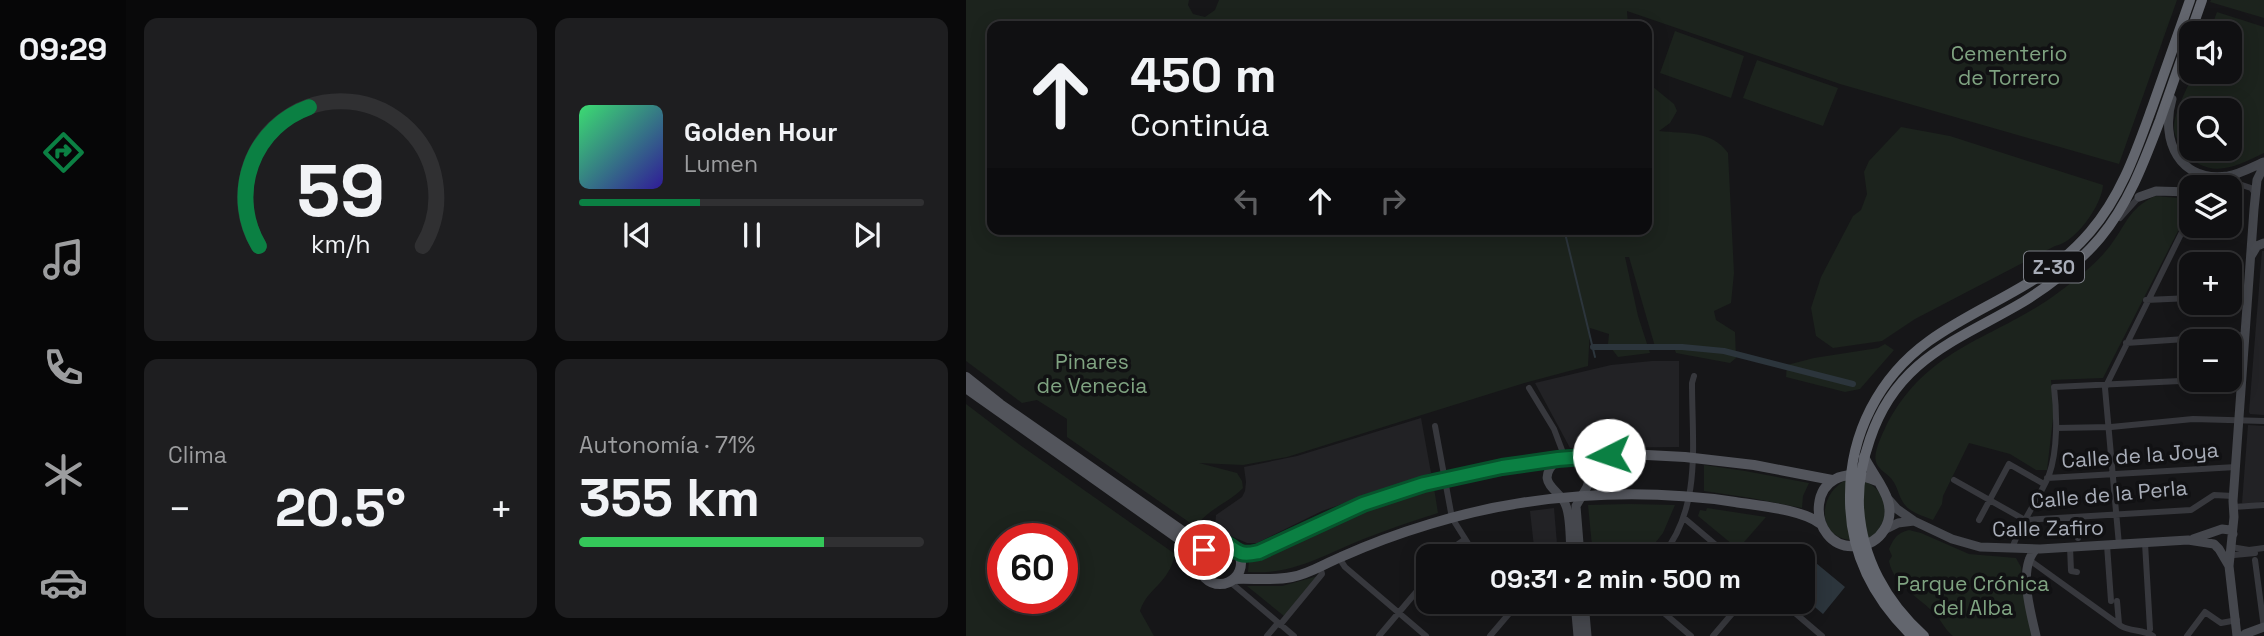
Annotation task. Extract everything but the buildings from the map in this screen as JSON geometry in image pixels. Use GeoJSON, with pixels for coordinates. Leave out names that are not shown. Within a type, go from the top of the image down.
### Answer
{"type":"FeatureCollection","features":[{"type":"Feature","properties":{"kind":"highway","name":"Z-30"},"geometry":{"type":"LineString","coordinates":[[1924,636],[1902,614],[1883,588],[1852,528],[1850,505],[1855,475],[1855,450],[1872,405],[1903,364],[1930,341],[2044,275],[2076,247],[2104,214],[2130,166],[2190,0]]}},
{"type":"Feature","properties":{"kind":"highway","name":"Z-30"},"geometry":{"type":"LineString","coordinates":[[1855,475],[1892,395],[1918,365],[1955,338],[2021,303],[2050,284],[2070,269],[2108,228],[2124,204],[2143,166],[2202,0]]}},
{"type":"Feature","properties":{"kind":"highway","name":"Z-30"},"geometry":{"type":"LineString","coordinates":[[1861,545],[1864,571],[1878,597],[1912,636]]}},
{"type":"Feature","properties":{"kind":"main road"},"geometry":{"type":"LineString","coordinates":[[966,377],[1000,404],[1198,542],[1208,545],[1225,542],[1238,552],[1248,554],[1259,552],[1363,504],[1444,478],[1561,458],[1629,454],[1692,457],[1754,465],[1832,480]]}},
{"type":"Feature","properties":{"kind":"main road"},"geometry":{"type":"LineString","coordinates":[[966,388],[1195,551],[1201,571],[1207,579],[1216,583],[1289,578],[1390,537],[1452,518],[1499,507],[1560,498],[1642,495],[1690,497],[1777,510],[1813,519],[1839,543],[1861,545],[1877,538],[1884,530],[1889,516],[1889,500],[1864,457]]}},
{"type":"Feature","properties":{"kind":"main road"},"geometry":{"type":"LineString","coordinates":[[1821,524],[1818,513],[1820,498],[1824,488],[1832,480],[1855,475],[1877,481]]}},
{"type":"Feature","properties":{"kind":"main road"},"geometry":{"type":"LineString","coordinates":[[1199,560],[1208,545]]}},
{"type":"Feature","properties":{"kind":"main road"},"geometry":{"type":"LineString","coordinates":[[1231,580],[1241,564],[1238,552]]}},
{"type":"Feature","properties":{"kind":"street"},"geometry":{"type":"LineString","coordinates":[[2173,83],[2168,134],[2172,149],[2187,166],[2204,174],[2224,176],[2264,164]]}},
{"type":"Feature","properties":{"kind":"street"},"geometry":{"type":"LineString","coordinates":[[2242,377],[2257,180],[2264,164]]}},
{"type":"Feature","properties":{"kind":"street"},"geometry":{"type":"LineString","coordinates":[[2242,175],[2254,174],[2257,180]]}},
{"type":"Feature","properties":{"kind":"street"},"geometry":{"type":"LineString","coordinates":[[2242,185],[2251,188],[2256,194]]}},
{"type":"Feature","properties":{"kind":"street"},"geometry":{"type":"LineString","coordinates":[[2108,228],[2140,197],[2156,191],[2179,191]]}},
{"type":"Feature","properties":{"kind":"street"},"geometry":{"type":"LineString","coordinates":[[2250,261],[2255,248],[2264,242],[2256,234],[2253,222]]}},
{"type":"Feature","properties":{"kind":"street"},"geometry":{"type":"LineString","coordinates":[[2119,545],[2105,386],[2179,237]]}},
{"type":"Feature","properties":{"kind":"street"},"geometry":{"type":"LineString","coordinates":[[2242,295],[2248,295]]}},
{"type":"Feature","properties":{"kind":"street"},"geometry":{"type":"LineString","coordinates":[[2146,300],[2179,299]]}},
{"type":"Feature","properties":{"kind":"street"},"geometry":{"type":"LineString","coordinates":[[2126,343],[2245,335]]}},
{"type":"Feature","properties":{"kind":"street"},"geometry":{"type":"LineString","coordinates":[[1671,544],[1684,518],[1690,497],[1694,376]]}},
{"type":"Feature","properties":{"kind":"street"},"geometry":{"type":"LineString","coordinates":[[2026,570],[2015,550],[2025,520],[2050,473],[2057,408],[2054,387],[2179,381]]}},
{"type":"Feature","properties":{"kind":"street"},"geometry":{"type":"LineString","coordinates":[[1529,388],[1554,429],[1561,458],[1550,468],[1548,478],[1551,488],[1567,507],[1570,544]]}},
{"type":"Feature","properties":{"kind":"street"},"geometry":{"type":"LineString","coordinates":[[2229,566],[2233,551],[2233,496],[2241,392]]}},
{"type":"Feature","properties":{"kind":"street"},"geometry":{"type":"LineString","coordinates":[[2056,428],[2108,427],[2193,419],[2264,421]]}},
{"type":"Feature","properties":{"kind":"street"},"geometry":{"type":"LineString","coordinates":[[1435,426],[1452,518],[1467,544]]}},
{"type":"Feature","properties":{"kind":"street"},"geometry":{"type":"LineString","coordinates":[[1578,457],[1590,474],[1589,484],[1576,506],[1579,544]]}},
{"type":"Feature","properties":{"kind":"street","name":"Calle de la Joya"},"geometry":{"type":"LineString","coordinates":[[1990,500],[2009,464],[2045,481],[2236,467]]}},
{"type":"Feature","properties":{"kind":"street","name":"Calle de la Perla"},"geometry":{"type":"LineString","coordinates":[[1954,480],[2025,520],[2191,510],[2214,495],[2233,496]]}},
{"type":"Feature","properties":{"kind":"street","name":"Calle Zafiro"},"geometry":{"type":"LineString","coordinates":[[1889,500],[1914,521],[1966,543],[2015,550],[2188,540],[2219,530]]}},
{"type":"Feature","properties":{"kind":"street"},"geometry":{"type":"LineString","coordinates":[[1979,520],[1990,500]]}},
{"type":"Feature","properties":{"kind":"street"},"geometry":{"type":"LineString","coordinates":[[2233,507],[2264,505]]}},
{"type":"Feature","properties":{"kind":"street"},"geometry":{"type":"LineString","coordinates":[[2233,507],[2213,538],[2229,566],[2241,631]]}},
{"type":"Feature","properties":{"kind":"street"},"geometry":{"type":"LineString","coordinates":[[2076,517],[2078,538]]}},
{"type":"Feature","properties":{"kind":"street"},"geometry":{"type":"LineString","coordinates":[[1684,518],[1715,544]]}},
{"type":"Feature","properties":{"kind":"street"},"geometry":{"type":"LineString","coordinates":[[1884,530],[1898,523],[1914,521]]}},
{"type":"Feature","properties":{"kind":"street"},"geometry":{"type":"LineString","coordinates":[[2219,530],[2228,529],[2233,534]]}},
{"type":"Feature","properties":{"kind":"street"},"geometry":{"type":"LineString","coordinates":[[1458,544],[1464,540]]}},
{"type":"Feature","properties":{"kind":"street","name":"Calle Zafiro"},"geometry":{"type":"LineString","coordinates":[[2188,540],[2233,551]]}},
{"type":"Feature","properties":{"kind":"street"},"geometry":{"type":"LineString","coordinates":[[2028,559],[2098,605],[2130,631],[2154,632],[2145,543]]}},
{"type":"Feature","properties":{"kind":"street"},"geometry":{"type":"LineString","coordinates":[[2107,545],[2113,600],[2121,636]]}},
{"type":"Feature","properties":{"kind":"street"},"geometry":{"type":"LineString","coordinates":[[2070,547],[2074,571]]}},
{"type":"Feature","properties":{"kind":"street"},"geometry":{"type":"LineString","coordinates":[[2036,549],[2028,559],[2026,570],[2036,636]]}},
{"type":"Feature","properties":{"kind":"street"},"geometry":{"type":"LineString","coordinates":[[2233,551],[2264,550]]}},
{"type":"Feature","properties":{"kind":"street"},"geometry":{"type":"LineString","coordinates":[[1339,558],[1345,567],[1426,636]]}},
{"type":"Feature","properties":{"kind":"street"},"geometry":{"type":"LineString","coordinates":[[2187,636],[2205,612],[2221,623],[2241,631],[2264,627],[2256,560]]}},
{"type":"Feature","properties":{"kind":"street"},"geometry":{"type":"LineString","coordinates":[[1267,636],[1322,574],[1320,566]]}},
{"type":"Feature","properties":{"kind":"street"},"geometry":{"type":"LineString","coordinates":[[1231,580],[1294,636]]}},
{"type":"Feature","properties":{"kind":"street"},"geometry":{"type":"LineString","coordinates":[[1379,636],[1416,592]]}},
{"type":"Feature","properties":{"kind":"street"},"geometry":{"type":"LineString","coordinates":[[1490,636],[1509,614]]}},
{"type":"Feature","properties":{"kind":"street"},"geometry":{"type":"LineString","coordinates":[[1576,614],[1578,636]]}},
{"type":"Feature","properties":{"kind":"street"},"geometry":{"type":"LineString","coordinates":[[1585,614],[1587,636]]}},
{"type":"Feature","properties":{"kind":"street"},"geometry":{"type":"LineString","coordinates":[[1665,614],[1691,636]]}},
{"type":"Feature","properties":{"kind":"street"},"geometry":{"type":"LineString","coordinates":[[1713,636],[1732,614]]}},
{"type":"Feature","properties":{"kind":"street"},"geometry":{"type":"LineString","coordinates":[[1796,614],[1822,636]]}},
{"type":"Feature","properties":{"kind":"shaded area"},"geometry":{"type":"Polygon","coordinates":[[[2264,251],[2264,415],[2249,412],[2264,251]]]}},
{"type":"Feature","properties":{"kind":"shaded area"},"geometry":{"type":"Polygon","coordinates":[[[1679,361],[1679,447],[1570,448],[1535,383],[1611,365],[1679,361]]]}},
{"type":"Feature","properties":{"kind":"shaded area"},"geometry":{"type":"Polygon","coordinates":[[[1421,418],[1431,473],[1322,511],[1257,543],[1247,543],[1215,529],[1216,515],[1242,497],[1245,491],[1244,467],[1297,456],[1421,418]]]}},
{"type":"Feature","properties":{"kind":"shaded area"},"geometry":{"type":"Polygon","coordinates":[[[2248,425],[2264,426],[2264,501],[2254,504],[2242,503],[2248,425]]]}},
{"type":"Feature","properties":{"kind":"shaded area"},"geometry":{"type":"Polygon","coordinates":[[[1554,508],[1557,544],[1534,544],[1530,511],[1554,508]]]}},
{"type":"Feature","properties":{"kind":"shaded area"},"geometry":{"type":"Polygon","coordinates":[[[1815,562],[1845,587],[1823,614],[1815,607],[1815,562]]]}},
{"type":"Feature","properties":{"kind":"green space","name":"Cementerio de Torrero"},"geometry":{"type":"Polygon","coordinates":[[[966,0],[1189,0],[1188,5],[1193,14],[1205,17],[1215,10],[1219,0],[2177,0],[2119,164],[1840,84],[1627,11],[1628,21],[987,21],[987,235],[1652,235],[1652,86],[1674,104],[1677,111],[1670,123],[1659,131],[1706,137],[1714,140],[1728,153],[1734,273],[1731,303],[1714,311],[1716,320],[1735,332],[1736,358],[1730,363],[1676,353],[1673,345],[1656,350],[1629,257],[1625,257],[1638,316],[1650,353],[1618,357],[1608,344],[1609,334],[1590,328],[1588,366],[1287,457],[1243,465],[1199,463],[1237,473],[1243,488],[1206,515],[1196,527],[1067,437],[1067,419],[1037,400],[1022,403],[966,361],[966,0]]]}},
{"type":"Feature","properties":{"kind":"green space"},"geometry":{"type":"Polygon","coordinates":[[[2264,0],[2264,18],[2210,2],[2264,0]]]}},
{"type":"Feature","properties":{"kind":"green space"},"geometry":{"type":"Polygon","coordinates":[[[2217,12],[2264,27],[2264,153],[2223,168],[2204,166],[2194,161],[2242,161],[2242,98],[2183,98],[2189,84],[2242,84],[2242,21],[2214,21],[2217,12]]]}},
{"type":"Feature","properties":{"kind":"green space"},"geometry":{"type":"Polygon","coordinates":[[[1675,31],[1744,56],[1731,98],[1660,73],[1675,31]]]}},
{"type":"Feature","properties":{"kind":"green space"},"geometry":{"type":"Polygon","coordinates":[[[1757,60],[1838,88],[1823,126],[1743,98],[1757,60]]]}},
{"type":"Feature","properties":{"kind":"green space"},"geometry":{"type":"Polygon","coordinates":[[[2179,107],[2179,143],[2174,131],[2179,107]]]}},
{"type":"Feature","properties":{"kind":"green space"},"geometry":{"type":"Polygon","coordinates":[[[1901,127],[1950,136],[2103,185],[2098,203],[2079,231],[2063,243],[1915,319],[1882,341],[1833,348],[1816,336],[1811,308],[1821,277],[1853,216],[1861,210],[1867,194],[1864,172],[1869,161],[1901,127]]]}},
{"type":"Feature","properties":{"kind":"green space"},"geometry":{"type":"Polygon","coordinates":[[[2155,196],[2179,198],[2179,230],[2103,378],[2051,380],[2054,410],[2047,470],[2036,470],[2010,454],[1969,443],[1933,520],[1908,508],[1893,481],[1879,467],[1875,458],[1886,426],[1903,398],[1943,360],[2038,306],[2076,279],[2105,252],[2128,218],[2155,196]]]}},
{"type":"Feature","properties":{"kind":"green space"},"geometry":{"type":"Polygon","coordinates":[[[1885,344],[1894,350],[1860,389],[1845,392],[1786,377],[1787,365],[1878,348],[1885,344]]]}},
{"type":"Feature","properties":{"kind":"green space","name":"Pinares de Venecia"},"geometry":{"type":"Polygon","coordinates":[[[966,404],[1175,554],[1168,572],[1143,603],[1140,611],[1154,636],[966,636],[966,404]]]}},
{"type":"Feature","properties":{"kind":"green space"},"geometry":{"type":"Polygon","coordinates":[[[1704,465],[1809,483],[1803,496],[1802,508],[1704,491],[1704,465]]]}},
{"type":"Feature","properties":{"kind":"green space"},"geometry":{"type":"Polygon","coordinates":[[[1848,479],[1851,540],[1839,537],[1831,531],[1826,523],[1825,513],[1831,494],[1838,485],[1848,479]]]}},
{"type":"Feature","properties":{"kind":"green space"},"geometry":{"type":"Polygon","coordinates":[[[1864,480],[1881,494],[1887,514],[1880,530],[1867,540],[1863,510],[1864,480]]]}},
{"type":"Feature","properties":{"kind":"green space"},"geometry":{"type":"Polygon","coordinates":[[[1434,488],[1438,513],[1293,567],[1279,571],[1248,572],[1249,561],[1268,556],[1366,511],[1434,488]]]}},
{"type":"Feature","properties":{"kind":"green space"},"geometry":{"type":"Polygon","coordinates":[[[1588,505],[1675,505],[1663,533],[1654,544],[1592,544],[1588,505]]]}},
{"type":"Feature","properties":{"kind":"green space"},"geometry":{"type":"Polygon","coordinates":[[[1707,508],[1766,517],[1742,544],[1732,544],[1698,516],[1700,510],[1706,511],[1707,508]]]}},
{"type":"Feature","properties":{"kind":"green space","name":"Parque Crónica del Alba"},"geometry":{"type":"Polygon","coordinates":[[[1909,530],[1969,554],[2016,558],[2021,567],[2033,636],[1953,636],[1929,608],[1902,585],[1892,570],[1889,549],[1896,536],[1909,530]]]}},
{"type":"Feature","properties":{"kind":"green space"},"geometry":{"type":"Polygon","coordinates":[[[1318,576],[1284,616],[1247,586],[1282,586],[1318,576]]]}},
{"type":"Feature","properties":{"kind":"waterway"},"geometry":{"type":"LineString","coordinates":[[1565,235],[1595,357]]}},
{"type":"Feature","properties":{"kind":"waterway"},"geometry":{"type":"LineString","coordinates":[[1593,347],[1682,347],[1724,351],[1853,384]]}},
{"type":"Feature","properties":{"kind":"route"},"geometry":{"type":"LineString","coordinates":[[1204,550],[1208,545],[1225,542],[1242,554],[1259,552],[1363,504],[1444,478],[1558,459],[1609,455]]}}]}
